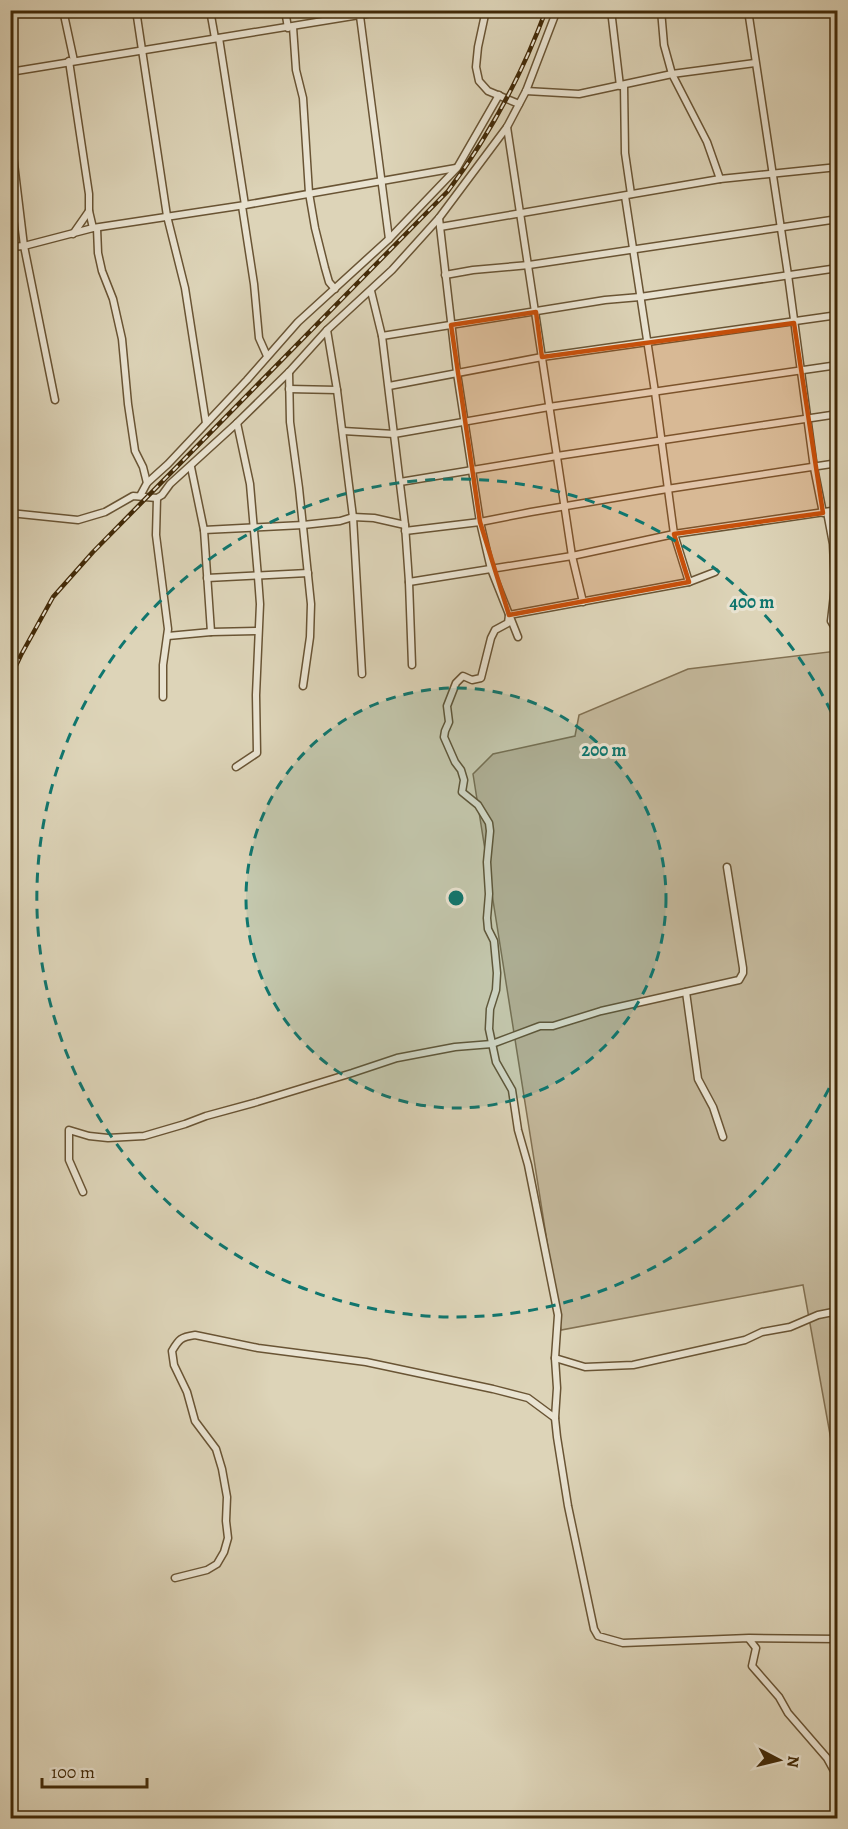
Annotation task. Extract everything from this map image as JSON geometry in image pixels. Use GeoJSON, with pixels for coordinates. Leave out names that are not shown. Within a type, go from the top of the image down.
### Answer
{"type":"FeatureCollection","features":[{"type":"Feature","properties":{"kind":"street"},"geometry":{"type":"LineString","coordinates":[[63,10],[86,172],[89,211],[95,228],[102,271],[113,299],[122,339],[135,451],[143,467],[147,483]]}},
{"type":"Feature","properties":{"kind":"street"},"geometry":{"type":"LineString","coordinates":[[136,10],[167,216],[185,288],[206,423]]}},
{"type":"Feature","properties":{"kind":"street"},"geometry":{"type":"LineString","coordinates":[[210,10],[217,38],[244,206],[259,338],[267,356]]}},
{"type":"Feature","properties":{"kind":"street"},"geometry":{"type":"LineString","coordinates":[[285,10],[291,28],[296,70],[303,98],[309,193],[315,228],[329,282],[335,289]]}},
{"type":"Feature","properties":{"kind":"street"},"geometry":{"type":"LineString","coordinates":[[10,72],[291,28],[351,14],[360,16],[390,10]]}},
{"type":"Feature","properties":{"kind":"street"},"geometry":{"type":"LineString","coordinates":[[486,10],[476,67],[479,81],[488,91],[519,104]]}},
{"type":"Feature","properties":{"kind":"street"},"geometry":{"type":"LineString","coordinates":[[163,697],[163,665],[168,636],[156,535],[157,498],[289,372],[327,330],[393,270],[439,218],[507,127],[526,91],[557,10]]}},
{"type":"Feature","properties":{"kind":"street"},"geometry":{"type":"LineString","coordinates":[[611,10],[622,85],[633,249],[674,534],[689,582]]}},
{"type":"Feature","properties":{"kind":"street"},"geometry":{"type":"LineString","coordinates":[[662,10],[664,45],[672,74],[707,142],[720,179]]}},
{"type":"Feature","properties":{"kind":"street"},"geometry":{"type":"LineString","coordinates":[[748,10],[814,468],[833,544],[835,586],[831,621],[837,633]]}},
{"type":"Feature","properties":{"kind":"street"},"geometry":{"type":"LineString","coordinates":[[360,16],[389,239]]}},
{"type":"Feature","properties":{"kind":"street"},"geometry":{"type":"LineString","coordinates":[[526,91],[579,94],[672,74],[755,63]]}},
{"type":"Feature","properties":{"kind":"street"},"geometry":{"type":"LineString","coordinates":[[140,496],[147,483],[206,423],[298,322],[389,239],[457,168],[499,95]]}},
{"type":"Feature","properties":{"kind":"street"},"geometry":{"type":"LineString","coordinates":[[507,127],[572,556],[584,602]]}},
{"type":"Feature","properties":{"kind":"street"},"geometry":{"type":"LineString","coordinates":[[10,130],[24,246],[55,400]]}},
{"type":"Feature","properties":{"kind":"street"},"geometry":{"type":"LineString","coordinates":[[440,227],[720,179],[837,167]]}},
{"type":"Feature","properties":{"kind":"street"},"geometry":{"type":"LineString","coordinates":[[10,247],[24,246],[95,228],[244,206],[457,168]]}},
{"type":"Feature","properties":{"kind":"street"},"geometry":{"type":"LineString","coordinates":[[73,234],[89,211]]}},
{"type":"Feature","properties":{"kind":"street"},"geometry":{"type":"LineString","coordinates":[[439,218],[457,373],[480,522],[491,569],[518,637]]}},
{"type":"Feature","properties":{"kind":"street"},"geometry":{"type":"LineString","coordinates":[[446,275],[529,265],[837,219]]}},
{"type":"Feature","properties":{"kind":"street"},"geometry":{"type":"LineString","coordinates":[[382,336],[605,300],[640,297],[837,268]]}},
{"type":"Feature","properties":{"kind":"street"},"geometry":{"type":"LineString","coordinates":[[371,291],[382,336],[400,482],[409,582],[412,665]]}},
{"type":"Feature","properties":{"kind":"street"},"geometry":{"type":"LineString","coordinates":[[389,386],[542,357],[837,315]]}},
{"type":"Feature","properties":{"kind":"street"},"geometry":{"type":"LineString","coordinates":[[327,330],[354,517],[362,674]]}},
{"type":"Feature","properties":{"kind":"street"},"geometry":{"type":"LineString","coordinates":[[343,431],[394,434],[549,407],[837,365]]}},
{"type":"Feature","properties":{"kind":"street"},"geometry":{"type":"LineString","coordinates":[[289,372],[290,422],[311,604],[310,637],[303,686]]}},
{"type":"Feature","properties":{"kind":"street"},"geometry":{"type":"LineString","coordinates":[[290,389],[337,390]]}},
{"type":"Feature","properties":{"kind":"street"},"geometry":{"type":"LineString","coordinates":[[400,482],[837,414]]}},
{"type":"Feature","properties":{"kind":"street"},"geometry":{"type":"LineString","coordinates":[[236,767],[257,753],[258,631],[255,528],[250,484],[237,423]]}},
{"type":"Feature","properties":{"kind":"street"},"geometry":{"type":"LineString","coordinates":[[204,530],[303,525],[354,517],[374,518],[405,528],[480,522],[667,489],[837,463]]}},
{"type":"Feature","properties":{"kind":"street"},"geometry":{"type":"LineString","coordinates":[[191,467],[204,530],[211,632]]}},
{"type":"Feature","properties":{"kind":"street"},"geometry":{"type":"LineString","coordinates":[[10,513],[78,520],[105,512],[133,496],[157,498]]}},
{"type":"Feature","properties":{"kind":"street"},"geometry":{"type":"LineString","coordinates":[[409,582],[572,556],[674,534],[837,510]]}},
{"type":"Feature","properties":{"kind":"street"},"geometry":{"type":"LineString","coordinates":[[508,615],[689,582],[715,572]]}},
{"type":"Feature","properties":{"kind":"street"},"geometry":{"type":"LineString","coordinates":[[207,578],[308,573]]}},
{"type":"Feature","properties":{"kind":"street"},"geometry":{"type":"LineString","coordinates":[[508,615],[508,623],[495,630],[491,638],[481,678],[472,680],[464,676],[456,683],[447,706],[449,722],[444,737],[461,770],[464,780],[462,792],[478,805],[489,824],[487,918],[488,929],[494,940],[497,973],[496,990],[490,1009],[489,1029],[496,1062],[512,1090],[518,1130],[528,1165],[555,1300],[558,1328],[555,1358],[557,1388],[555,1418],[568,1506],[594,1629],[598,1636],[623,1643],[749,1638],[837,1639]]}},
{"type":"Feature","properties":{"kind":"street"},"geometry":{"type":"LineString","coordinates":[[168,636],[258,631]]}},
{"type":"Feature","properties":{"kind":"street"},"geometry":{"type":"LineString","coordinates":[[83,1192],[69,1160],[69,1130],[89,1136],[108,1138],[144,1136],[398,1058],[455,1047],[492,1044],[540,1026],[553,1026],[601,1011],[739,980],[743,973],[727,867]]}},
{"type":"Feature","properties":{"kind":"street"},"geometry":{"type":"LineString","coordinates":[[686,992],[698,1079],[713,1107],[723,1137]]}},
{"type":"Feature","properties":{"kind":"street"},"geometry":{"type":"LineString","coordinates":[[555,1358],[585,1367],[633,1365],[745,1340],[762,1332],[790,1327],[818,1315],[837,1311]]}},
{"type":"Feature","properties":{"kind":"street"},"geometry":{"type":"LineString","coordinates":[[175,1578],[207,1570],[217,1564],[228,1538],[227,1497],[216,1449],[195,1420],[187,1392],[174,1365],[172,1351],[178,1340],[185,1336],[195,1335],[258,1348],[366,1362],[424,1374],[528,1398],[555,1418]]}},
{"type":"Feature","properties":{"kind":"street"},"geometry":{"type":"LineString","coordinates":[[749,1638],[756,1648],[752,1666],[827,1758],[837,1778]]}},
{"type":"Feature","properties":{"kind":"highlighted area"},"geometry":{"type":"Polygon","coordinates":[[[536,312],[542,357],[794,323],[823,513],[674,534],[689,582],[509,615],[480,522],[451,325],[536,312]]]}},
{"type":"Feature","properties":{"kind":"shaded area"},"geometry":{"type":"Polygon","coordinates":[[[837,651],[837,1473],[803,1285],[561,1330],[473,774],[493,754],[575,736],[579,715],[688,669],[837,651]]]}},
{"type":"Feature","properties":{"kind":"railway"},"geometry":{"type":"LineString","coordinates":[[10,678],[53,597],[93,552],[448,191],[491,127],[526,58],[546,10]]}}]}
